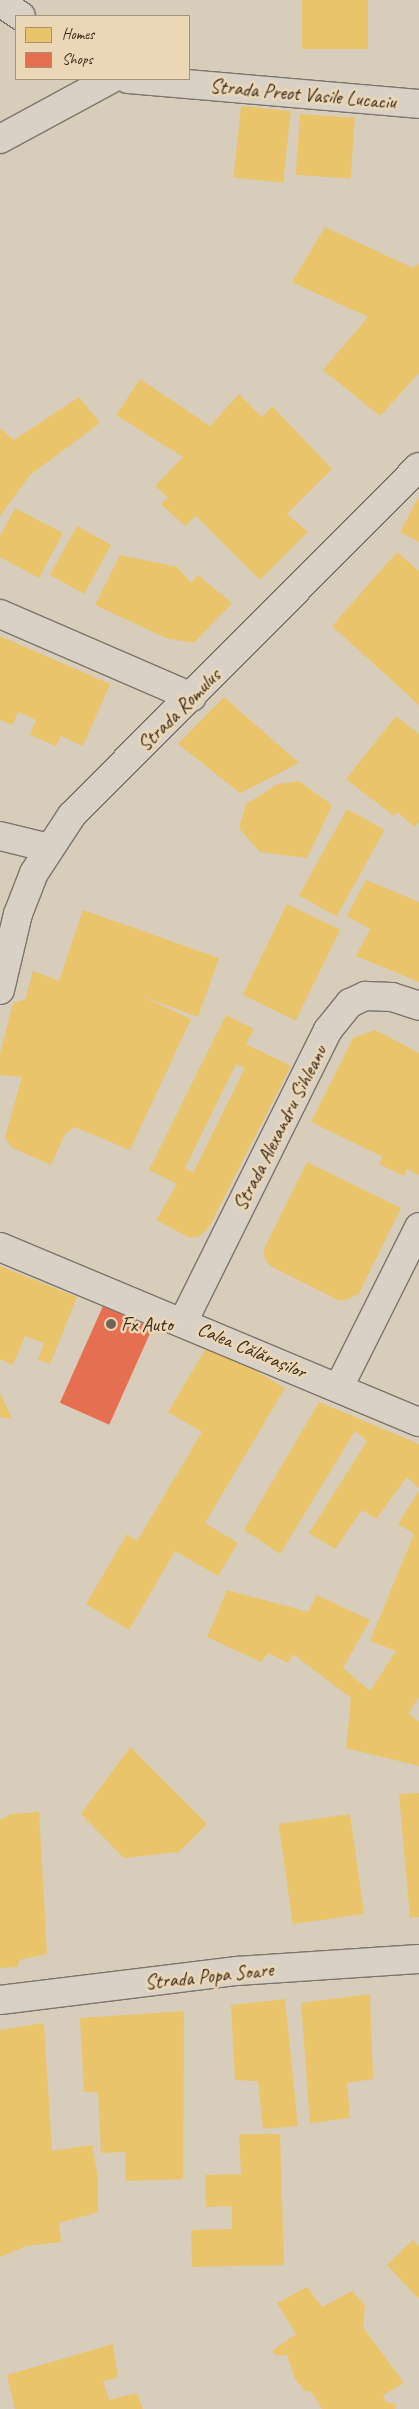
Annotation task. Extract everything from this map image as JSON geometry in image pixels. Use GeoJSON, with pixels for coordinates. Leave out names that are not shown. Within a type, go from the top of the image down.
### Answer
{"type":"FeatureCollection","features":[{"type":"Feature","properties":{"kind":"street"},"geometry":{"type":"LineString","coordinates":[[0,2],[20,15]]}},
{"type":"Feature","properties":{"kind":"street"},"geometry":{"type":"LineString","coordinates":[[0,139],[109,80]]}},
{"type":"Feature","properties":{"kind":"street","name":"Strada Preot Vasile Lucaciu"},"geometry":{"type":"LineString","coordinates":[[140,80],[419,104]]}},
{"type":"Feature","properties":{"kind":"street","name":"Strada Romulus"},"geometry":{"type":"LineString","coordinates":[[0,990],[18,914],[34,873],[72,815],[192,698],[419,467]]}},
{"type":"Feature","properties":{"kind":"street"},"geometry":{"type":"LineString","coordinates":[[0,614],[192,698]]}},
{"type":"Feature","properties":{"kind":"street"},"geometry":{"type":"LineString","coordinates":[[0,836],[49,848]]}},
{"type":"Feature","properties":{"kind":"street","name":"Strada Alexandru Sihleanu"},"geometry":{"type":"LineString","coordinates":[[183,1322],[328,1030],[350,1004],[365,996],[392,997],[419,1006]]}},
{"type":"Feature","properties":{"kind":"street"},"geometry":{"type":"LineString","coordinates":[[338,1387],[419,1227]]}},
{"type":"Feature","properties":{"kind":"street","name":"Calea Călărașilor"},"geometry":{"type":"LineString","coordinates":[[0,1247],[419,1422]]}},
{"type":"Feature","properties":{"kind":"street","name":"Strada Popa Soare"},"geometry":{"type":"LineString","coordinates":[[0,2000],[238,1971],[419,1959]]}},
{"type":"Feature","properties":{"kind":"building: Homes"},"geometry":{"type":"Polygon","coordinates":[[[302,0],[368,0],[368,49],[302,49],[302,0]]]}},
{"type":"Feature","properties":{"kind":"building: Homes"},"geometry":{"type":"Polygon","coordinates":[[[241,106],[291,111],[283,183],[233,178],[241,106]]]}},
{"type":"Feature","properties":{"kind":"building: Homes"},"geometry":{"type":"Polygon","coordinates":[[[300,114],[355,118],[351,179],[296,175],[300,114]]]}},
{"type":"Feature","properties":{"kind":"building: Homes"},"geometry":{"type":"Polygon","coordinates":[[[325,227],[413,268],[419,264],[419,373],[380,416],[323,370],[368,317],[292,282],[325,227]]]}},
{"type":"Feature","properties":{"kind":"building: Homes"},"geometry":{"type":"Polygon","coordinates":[[[140,379],[210,426],[239,394],[262,417],[272,406],[332,469],[287,514],[308,532],[260,580],[196,516],[185,526],[161,504],[168,498],[155,486],[183,457],[116,415],[140,379]]]}},
{"type":"Feature","properties":{"kind":"building: Homes"},"geometry":{"type":"Polygon","coordinates":[[[79,397],[100,423],[30,475],[0,516],[0,428],[14,440],[79,397]]]}},
{"type":"Feature","properties":{"kind":"building: Homes"},"geometry":{"type":"Polygon","coordinates":[[[419,498],[419,542],[400,532],[419,498]]]}},
{"type":"Feature","properties":{"kind":"building: Homes"},"geometry":{"type":"Polygon","coordinates":[[[15,508],[63,533],[39,578],[0,557],[0,536],[15,508]]]}},
{"type":"Feature","properties":{"kind":"building: Homes"},"geometry":{"type":"Polygon","coordinates":[[[77,526],[111,545],[84,594],[50,575],[77,526]]]}},
{"type":"Feature","properties":{"kind":"building: Homes"},"geometry":{"type":"Polygon","coordinates":[[[397,552],[419,571],[419,705],[332,626],[397,552]]]}},
{"type":"Feature","properties":{"kind":"building: Homes"},"geometry":{"type":"Polygon","coordinates":[[[120,555],[177,567],[191,583],[198,575],[232,603],[194,643],[166,638],[95,605],[120,555]]]}},
{"type":"Feature","properties":{"kind":"building: Homes"},"geometry":{"type":"Polygon","coordinates":[[[0,636],[110,684],[83,746],[61,736],[56,746],[30,735],[36,720],[18,712],[13,725],[0,720],[0,636]]]}},
{"type":"Feature","properties":{"kind":"building: Homes"},"geometry":{"type":"Polygon","coordinates":[[[224,697],[299,763],[240,793],[178,744],[224,697]]]}},
{"type":"Feature","properties":{"kind":"building: Homes"},"geometry":{"type":"Polygon","coordinates":[[[396,716],[419,734],[419,822],[415,827],[397,812],[394,816],[346,779],[396,716]]]}},
{"type":"Feature","properties":{"kind":"building: Homes"},"geometry":{"type":"Polygon","coordinates":[[[299,781],[332,805],[307,858],[260,852],[239,828],[246,804],[278,784],[299,781]]]}},
{"type":"Feature","properties":{"kind":"building: Homes"},"geometry":{"type":"Polygon","coordinates":[[[347,809],[385,830],[337,916],[299,896],[347,809]]]}},
{"type":"Feature","properties":{"kind":"building: Homes"},"geometry":{"type":"Polygon","coordinates":[[[366,880],[419,902],[419,982],[356,956],[370,929],[347,916],[366,880]]]}},
{"type":"Feature","properties":{"kind":"building: Homes"},"geometry":{"type":"Polygon","coordinates":[[[287,904],[340,930],[296,1021],[243,995],[287,904]]]}},
{"type":"Feature","properties":{"kind":"building: Homes"},"geometry":{"type":"Polygon","coordinates":[[[83,910],[219,958],[198,1017],[141,996],[191,1019],[130,1150],[74,1127],[65,1134],[51,1165],[11,1147],[5,1137],[22,1077],[0,1075],[0,1054],[13,1003],[25,1000],[33,971],[59,981],[83,910]]]}},
{"type":"Feature","properties":{"kind":"building: Homes"},"geometry":{"type":"Polygon","coordinates":[[[226,1015],[254,1029],[246,1044],[291,1066],[209,1227],[200,1236],[190,1238],[156,1220],[177,1184],[149,1170],[226,1015]],[[236,1064],[185,1168],[193,1173],[245,1068],[236,1064]]]}},
{"type":"Feature","properties":{"kind":"building: Homes"},"geometry":{"type":"Polygon","coordinates":[[[375,1030],[419,1053],[419,1175],[407,1169],[404,1176],[379,1164],[383,1157],[311,1122],[353,1038],[375,1030]]]}},
{"type":"Feature","properties":{"kind":"building: Homes"},"geometry":{"type":"Polygon","coordinates":[[[307,1162],[401,1208],[359,1293],[351,1298],[340,1301],[272,1267],[265,1260],[264,1249],[307,1162]]]}},
{"type":"Feature","properties":{"kind":"building: Homes"},"geometry":{"type":"Polygon","coordinates":[[[0,1266],[77,1297],[50,1364],[38,1360],[44,1343],[25,1336],[13,1365],[0,1359],[0,1266]]]}},
{"type":"Feature","properties":{"kind":"building: Homes"},"geometry":{"type":"Polygon","coordinates":[[[209,1343],[285,1388],[205,1523],[238,1543],[218,1576],[175,1551],[129,1630],[86,1604],[127,1534],[137,1541],[202,1432],[168,1412],[209,1343]]]}},
{"type":"Feature","properties":{"kind":"building: Homes"},"geometry":{"type":"Polygon","coordinates":[[[0,1393],[12,1419],[0,1417],[0,1393]]]}},
{"type":"Feature","properties":{"kind":"building: Homes"},"geometry":{"type":"Polygon","coordinates":[[[319,1402],[419,1444],[419,1488],[407,1477],[376,1519],[362,1510],[335,1549],[309,1533],[367,1441],[355,1431],[280,1554],[244,1530],[319,1402]]]}},
{"type":"Feature","properties":{"kind":"building: Homes"},"geometry":{"type":"Polygon","coordinates":[[[419,1491],[419,1697],[408,1714],[419,1721],[419,1766],[346,1748],[351,1698],[293,1654],[288,1663],[268,1653],[261,1662],[207,1637],[227,1590],[308,1612],[317,1595],[370,1620],[343,1668],[370,1691],[396,1651],[370,1641],[414,1534],[398,1524],[419,1491]]]}},
{"type":"Feature","properties":{"kind":"building: Homes"},"geometry":{"type":"Polygon","coordinates":[[[130,1747],[207,1824],[179,1852],[124,1858],[81,1814],[130,1747]]]}},
{"type":"Feature","properties":{"kind":"building: Homes"},"geometry":{"type":"Polygon","coordinates":[[[419,1793],[419,1917],[410,1918],[399,1794],[419,1793]]]}},
{"type":"Feature","properties":{"kind":"building: Homes"},"geometry":{"type":"Polygon","coordinates":[[[39,1812],[47,1954],[19,1960],[18,1967],[0,1968],[0,1820],[11,1814],[39,1812]]]}},
{"type":"Feature","properties":{"kind":"building: Homes"},"geometry":{"type":"Polygon","coordinates":[[[350,1814],[364,1914],[293,1924],[279,1824],[350,1814]]]}},
{"type":"Feature","properties":{"kind":"building: Homes"},"geometry":{"type":"Polygon","coordinates":[[[370,1994],[373,2079],[347,2083],[350,2118],[310,2123],[301,2003],[370,1994]]]}},
{"type":"Feature","properties":{"kind":"building: Homes"},"geometry":{"type":"Polygon","coordinates":[[[285,1999],[298,2126],[263,2129],[258,2081],[235,2080],[231,2005],[285,1999]]]}},
{"type":"Feature","properties":{"kind":"building: Homes"},"geometry":{"type":"Polygon","coordinates":[[[184,2011],[183,2179],[126,2181],[125,2152],[101,2153],[98,2092],[84,2092],[80,2018],[184,2011]]]}},
{"type":"Feature","properties":{"kind":"building: Homes"},"geometry":{"type":"Polygon","coordinates":[[[44,2023],[52,2151],[92,2145],[98,2178],[98,2212],[59,2223],[61,2242],[26,2246],[0,2257],[0,2030],[44,2023]]]}},
{"type":"Feature","properties":{"kind":"building: Homes"},"geometry":{"type":"Polygon","coordinates":[[[239,2134],[280,2134],[284,2265],[192,2267],[191,2230],[232,2229],[232,2206],[206,2207],[205,2175],[241,2174],[239,2134]]]}},
{"type":"Feature","properties":{"kind":"building: Homes"},"geometry":{"type":"Polygon","coordinates":[[[413,2240],[419,2246],[419,2299],[387,2265],[413,2240]]]}},
{"type":"Feature","properties":{"kind":"building: Homes"},"geometry":{"type":"Polygon","coordinates":[[[307,2287],[322,2307],[352,2291],[365,2305],[363,2327],[404,2383],[383,2395],[386,2402],[396,2404],[395,2409],[322,2409],[312,2392],[305,2391],[295,2379],[287,2355],[277,2356],[272,2351],[296,2334],[277,2303],[307,2287]]]}},
{"type":"Feature","properties":{"kind":"building: Homes"},"geometry":{"type":"Polygon","coordinates":[[[113,2344],[118,2378],[103,2381],[109,2400],[137,2393],[143,2409],[15,2409],[7,2375],[113,2344]]]}},
{"type":"Feature","properties":{"kind":"building: Shops"},"geometry":{"type":"Polygon","coordinates":[[[103,1306],[152,1328],[109,1425],[60,1403],[103,1306]]]}},
{"type":"Feature","properties":{"kind":"place","name":"Fx Auto"},"geometry":{"type":"Point","coordinates":[111,1324]}}]}
